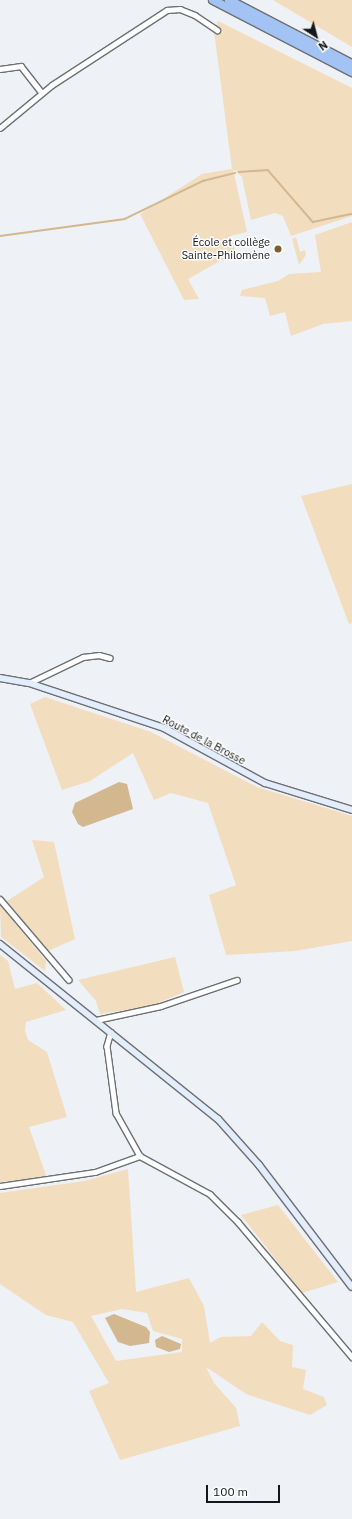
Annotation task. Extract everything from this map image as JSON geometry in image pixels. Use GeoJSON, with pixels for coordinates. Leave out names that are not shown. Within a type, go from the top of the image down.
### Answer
{"type":"FeatureCollection","features":[{"type":"Feature","properties":{"kind":"highway"},"geometry":{"type":"LineString","coordinates":[[213,0],[352,72]]}},
{"type":"Feature","properties":{"kind":"highway"},"geometry":{"type":"LineString","coordinates":[[228,0],[352,64]]}},
{"type":"Feature","properties":{"kind":"main road","name":"Route de la Brosse"},"geometry":{"type":"LineString","coordinates":[[0,678],[29,683],[164,728],[272,786],[352,810]]}},
{"type":"Feature","properties":{"kind":"main road"},"geometry":{"type":"LineString","coordinates":[[0,944],[197,1099],[237,1139],[352,1287]]}},
{"type":"Feature","properties":{"kind":"street"},"geometry":{"type":"LineString","coordinates":[[0,128],[42,92],[167,10],[180,9],[195,15],[217,30]]}},
{"type":"Feature","properties":{"kind":"street"},"geometry":{"type":"LineString","coordinates":[[0,69],[21,66],[42,92]]}},
{"type":"Feature","properties":{"kind":"street"},"geometry":{"type":"LineString","coordinates":[[29,683],[83,657],[99,655],[110,658]]}},
{"type":"Feature","properties":{"kind":"street"},"geometry":{"type":"LineString","coordinates":[[0,899],[69,980]]}},
{"type":"Feature","properties":{"kind":"street"},"geometry":{"type":"LineString","coordinates":[[96,1020],[161,1006],[237,980]]}},
{"type":"Feature","properties":{"kind":"street"},"geometry":{"type":"LineString","coordinates":[[111,1032],[107,1046],[116,1112],[140,1156],[210,1194],[238,1222],[352,1357]]}},
{"type":"Feature","properties":{"kind":"street"},"geometry":{"type":"LineString","coordinates":[[0,1186],[95,1172],[140,1156]]}},
{"type":"Feature","properties":{"kind":"shaded area"},"geometry":{"type":"Polygon","coordinates":[[[273,0],[352,0],[352,47],[273,0]]]}},
{"type":"Feature","properties":{"kind":"shaded area"},"geometry":{"type":"Polygon","coordinates":[[[218,21],[352,88],[352,216],[291,236],[283,216],[275,213],[251,220],[242,177],[233,169],[247,232],[230,236],[236,252],[188,279],[199,299],[184,300],[140,214],[202,174],[232,169],[214,31],[218,21]]]}},
{"type":"Feature","properties":{"kind":"shaded area"},"geometry":{"type":"Polygon","coordinates":[[[352,222],[352,321],[323,324],[291,336],[285,312],[270,316],[265,298],[240,296],[242,290],[278,281],[289,274],[321,272],[315,235],[352,222]]]}},
{"type":"Feature","properties":{"kind":"shaded area"},"geometry":{"type":"Polygon","coordinates":[[[296,237],[300,252],[305,250],[306,255],[299,265],[292,239],[296,237]]]}},
{"type":"Feature","properties":{"kind":"shaded area"},"geometry":{"type":"Polygon","coordinates":[[[352,484],[352,623],[349,624],[301,496],[352,484]]]}},
{"type":"Feature","properties":{"kind":"shaded area"},"geometry":{"type":"Polygon","coordinates":[[[45,697],[151,732],[257,787],[352,816],[352,941],[295,951],[226,955],[209,895],[236,885],[208,803],[171,793],[154,800],[133,753],[90,781],[62,790],[30,704],[45,697]]]}},
{"type":"Feature","properties":{"kind":"shaded area"},"geometry":{"type":"Polygon","coordinates":[[[119,782],[127,784],[133,809],[83,827],[78,824],[72,812],[75,803],[119,782]]]}},
{"type":"Feature","properties":{"kind":"shaded area"},"geometry":{"type":"Polygon","coordinates":[[[32,840],[54,842],[75,939],[48,951],[7,901],[44,877],[32,840]]]}},
{"type":"Feature","properties":{"kind":"shaded area"},"geometry":{"type":"Polygon","coordinates":[[[0,905],[46,961],[45,971],[1,937],[0,905]]]}},
{"type":"Feature","properties":{"kind":"shaded area"},"geometry":{"type":"Polygon","coordinates":[[[0,955],[8,961],[15,989],[37,983],[66,1010],[26,1022],[25,1031],[28,1040],[47,1052],[67,1117],[29,1127],[47,1178],[0,1182],[0,955]]]}},
{"type":"Feature","properties":{"kind":"shaded area"},"geometry":{"type":"Polygon","coordinates":[[[175,957],[184,992],[151,1006],[100,1014],[96,1001],[78,980],[175,957]]]}},
{"type":"Feature","properties":{"kind":"shaded area"},"geometry":{"type":"Polygon","coordinates":[[[128,1169],[136,1292],[189,1278],[204,1306],[210,1343],[221,1337],[251,1336],[262,1322],[280,1341],[293,1345],[292,1367],[306,1370],[303,1389],[324,1397],[327,1405],[310,1415],[246,1394],[206,1367],[214,1383],[236,1408],[240,1426],[120,1460],[89,1391],[109,1383],[73,1322],[46,1315],[0,1284],[0,1193],[84,1181],[128,1169]],[[122,1309],[91,1316],[116,1361],[182,1352],[182,1339],[153,1331],[147,1313],[122,1309]]]}},
{"type":"Feature","properties":{"kind":"shaded area"},"geometry":{"type":"Polygon","coordinates":[[[278,1205],[338,1282],[302,1293],[241,1215],[278,1205]]]}},
{"type":"Feature","properties":{"kind":"shaded area"},"geometry":{"type":"Polygon","coordinates":[[[114,1314],[146,1327],[150,1332],[149,1343],[130,1346],[118,1342],[105,1318],[114,1314]]]}},
{"type":"Feature","properties":{"kind":"shaded area"},"geometry":{"type":"Polygon","coordinates":[[[162,1336],[181,1344],[180,1349],[169,1352],[156,1347],[155,1340],[162,1336]]]}},
{"type":"Feature","properties":{"kind":"waterway"},"geometry":{"type":"LineString","coordinates":[[239,172],[268,170],[313,222],[352,214]]}},
{"type":"Feature","properties":{"kind":"waterway"},"geometry":{"type":"LineString","coordinates":[[0,236],[125,219],[203,181],[235,173]]}},
{"type":"Feature","properties":{"kind":"place","name":"École et collège Sainte-Philomène"},"geometry":{"type":"Point","coordinates":[278,249]}}]}
